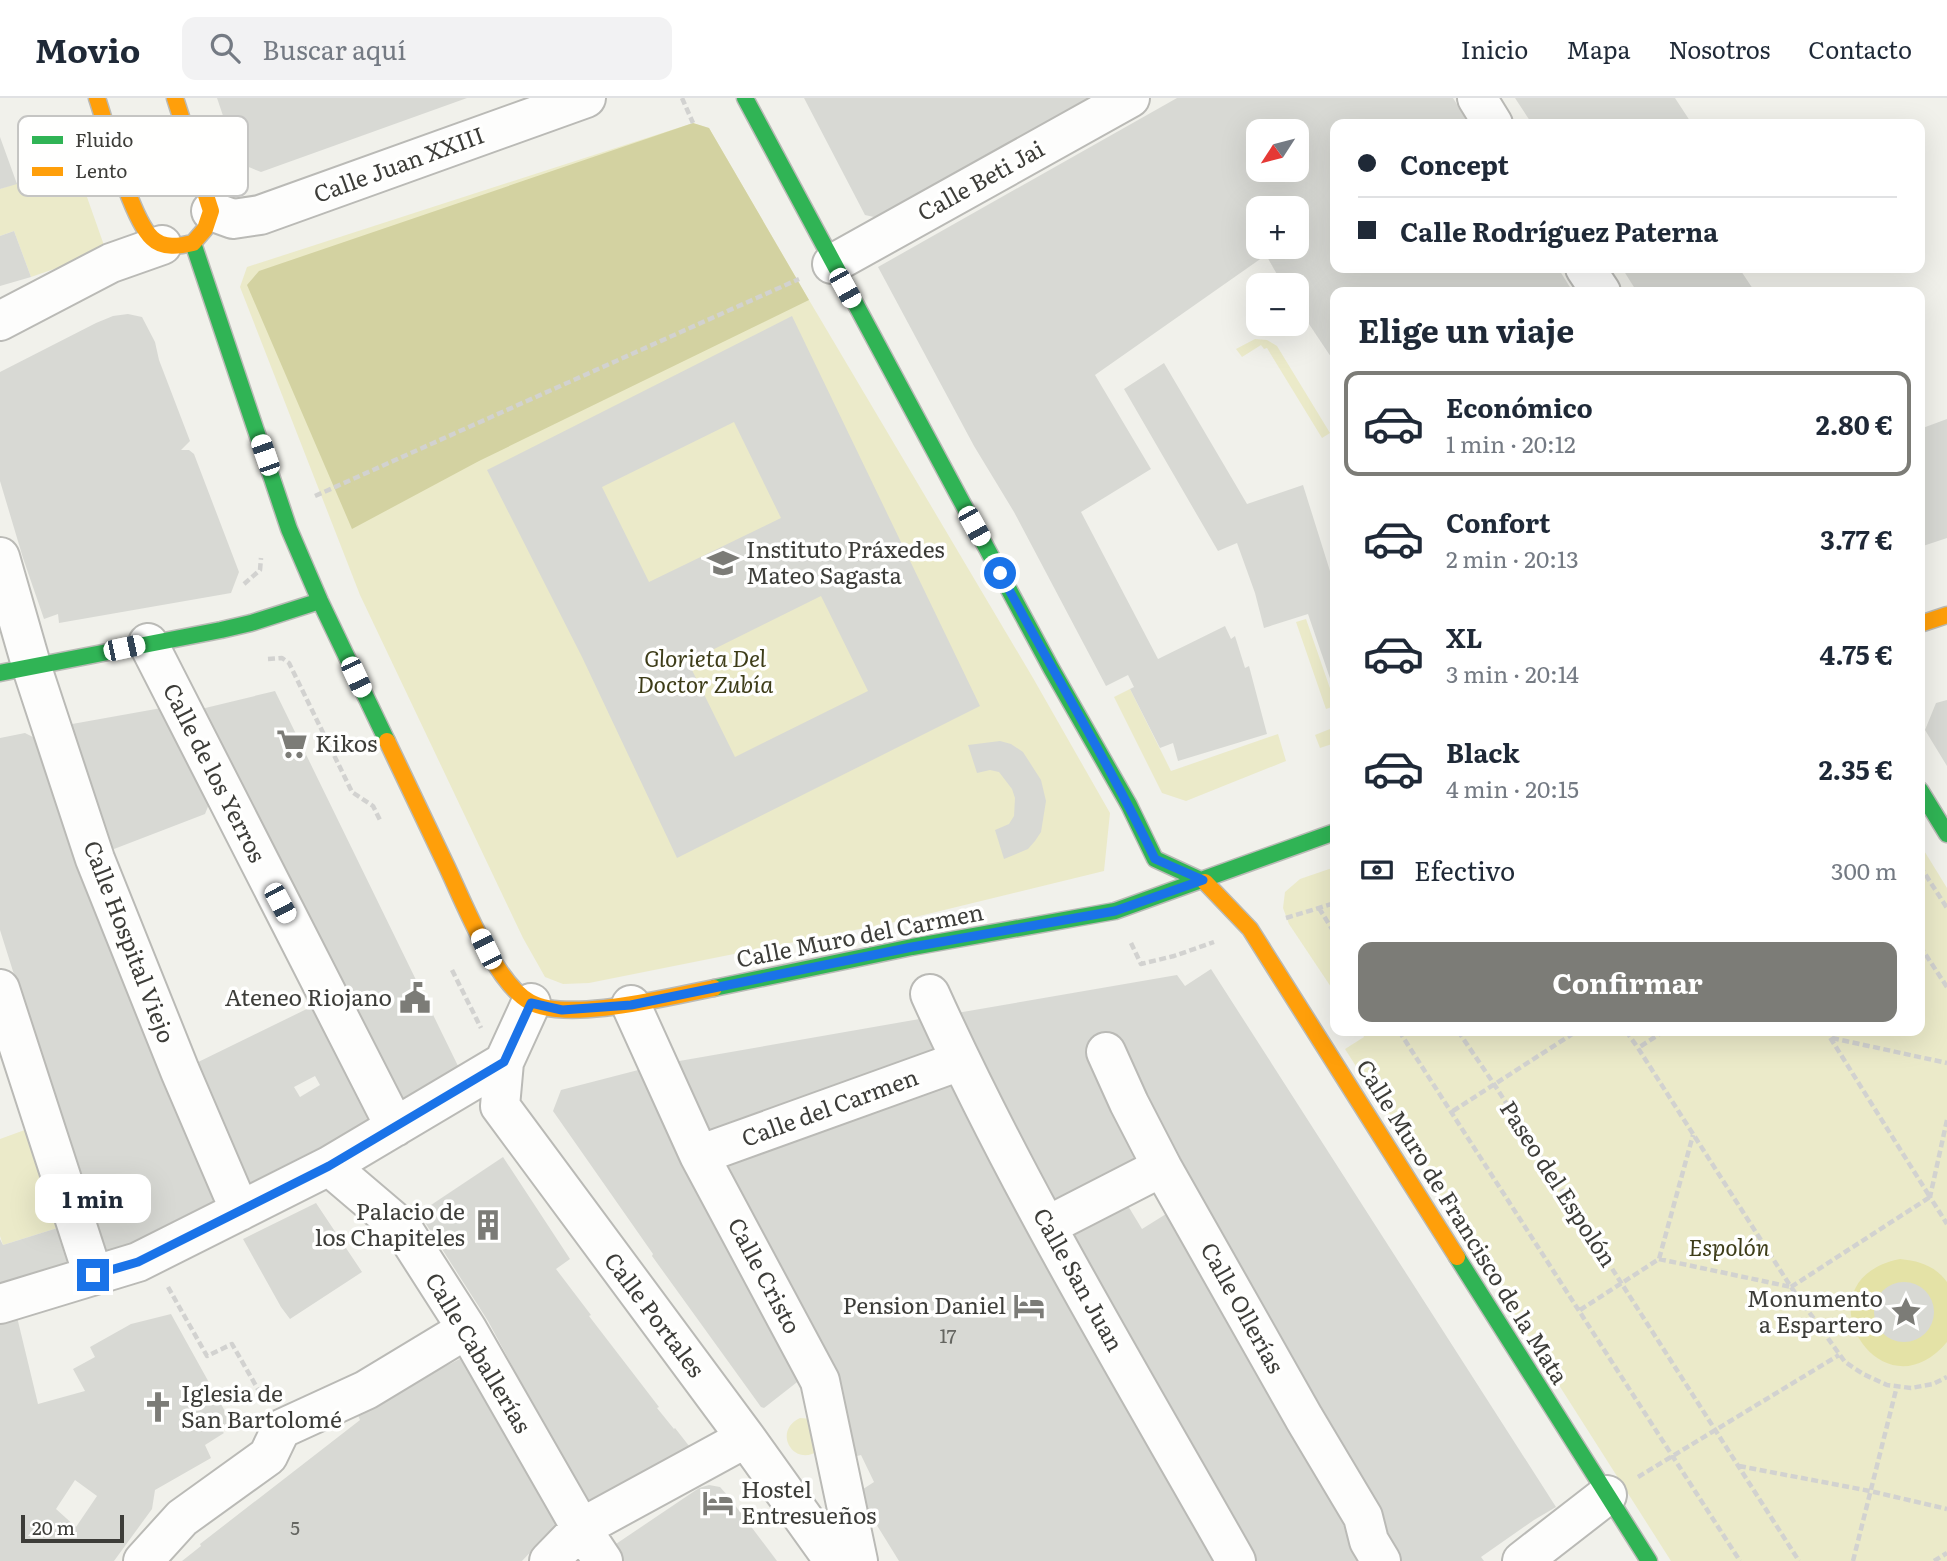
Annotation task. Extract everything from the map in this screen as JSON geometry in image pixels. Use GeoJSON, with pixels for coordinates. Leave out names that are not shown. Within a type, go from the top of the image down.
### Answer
{"type":"FeatureCollection","features":[{"type":"Feature","properties":{"kind":"main road"},"geometry":{"type":"LineString","coordinates":[[97,98],[103,116]]}},
{"type":"Feature","properties":{"kind":"main road"},"geometry":{"type":"LineString","coordinates":[[175,98],[177,116]]}},
{"type":"Feature","properties":{"kind":"main road"},"geometry":{"type":"LineString","coordinates":[[745,98],[1051,668],[1129,804],[1155,859],[1203,880]]}},
{"type":"Feature","properties":{"kind":"main road"},"geometry":{"type":"LineString","coordinates":[[131,196],[149,237],[189,233]]}},
{"type":"Feature","properties":{"kind":"main road"},"geometry":{"type":"LineString","coordinates":[[185,196],[189,233],[289,529],[320,601],[486,949],[512,988],[546,1007]]}},
{"type":"Feature","properties":{"kind":"main road"},"geometry":{"type":"LineString","coordinates":[[16,671],[221,630],[320,601]]}},
{"type":"Feature","properties":{"kind":"main road"},"geometry":{"type":"LineString","coordinates":[[1925,622],[1947,615]]}},
{"type":"Feature","properties":{"kind":"main road"},"geometry":{"type":"LineString","coordinates":[[1925,798],[1947,834]]}},
{"type":"Feature","properties":{"kind":"main road","name":"Calle Muro del Carmen"},"geometry":{"type":"LineString","coordinates":[[546,1007],[631,1005],[912,947],[1115,911],[1330,834]]}},
{"type":"Feature","properties":{"kind":"main road","name":"Calle Muro de Francisco de la Mata"},"geometry":{"type":"LineString","coordinates":[[1203,880],[1250,929],[1650,1561]]}},
{"type":"Feature","properties":{"kind":"street","name":"Calle Juan XXIII"},"geometry":{"type":"LineString","coordinates":[[189,233],[233,219],[260,215],[586,98]]}},
{"type":"Feature","properties":{"kind":"street","name":"Calle Beti Jai"},"geometry":{"type":"LineString","coordinates":[[832,264],[1130,98]]}},
{"type":"Feature","properties":{"kind":"street"},"geometry":{"type":"LineString","coordinates":[[1477,98],[1490,119]]}},
{"type":"Feature","properties":{"kind":"street"},"geometry":{"type":"LineString","coordinates":[[0,321],[111,263],[189,233]]}},
{"type":"Feature","properties":{"kind":"street","name":"Calle Hospital Viejo"},"geometry":{"type":"LineString","coordinates":[[0,557],[16,671],[240,1211]]}},
{"type":"Feature","properties":{"kind":"street","name":"Calle de los Yerros"},"geometry":{"type":"LineString","coordinates":[[148,643],[395,1127]]}},
{"type":"Feature","properties":{"kind":"street"},"geometry":{"type":"LineString","coordinates":[[0,989],[93,1275]]}},
{"type":"Feature","properties":{"kind":"street","name":"Calle San Juan"},"geometry":{"type":"LineString","coordinates":[[930,994],[960,1061],[1047,1226],[1236,1561]]}},
{"type":"Feature","properties":{"kind":"street","name":"Calle Cristo"},"geometry":{"type":"LineString","coordinates":[[631,1005],[699,1155],[821,1381],[858,1561]]}},
{"type":"Feature","properties":{"kind":"street","name":"Calle Portales"},"geometry":{"type":"LineString","coordinates":[[546,1007],[504,1062],[500,1106],[834,1561]]}},
{"type":"Feature","properties":{"kind":"street","name":"Calle Ollerías"},"geometry":{"type":"LineString","coordinates":[[1106,1052],[1161,1167],[1297,1407],[1363,1517],[1369,1541],[1381,1561]]}},
{"type":"Feature","properties":{"kind":"street","name":"Calle del Carmen"},"geometry":{"type":"LineString","coordinates":[[699,1155],[960,1061]]}},
{"type":"Feature","properties":{"kind":"street"},"geometry":{"type":"LineString","coordinates":[[0,1304],[138,1262],[329,1166],[504,1062]]}},
{"type":"Feature","properties":{"kind":"street","name":"Calle Caballerías"},"geometry":{"type":"LineString","coordinates":[[329,1166],[401,1226],[467,1329],[581,1528],[603,1561]]}},
{"type":"Feature","properties":{"kind":"street"},"geometry":{"type":"LineString","coordinates":[[1047,1226],[1161,1167]]}},
{"type":"Feature","properties":{"kind":"street"},"geometry":{"type":"LineString","coordinates":[[143,1561],[182,1518],[268,1456],[281,1429],[366,1390],[467,1329]]}},
{"type":"Feature","properties":{"kind":"street"},"geometry":{"type":"LineString","coordinates":[[549,1561],[581,1528],[746,1438]]}},
{"type":"Feature","properties":{"kind":"street"},"geometry":{"type":"LineString","coordinates":[[1522,1561],[1607,1495]]}},
{"type":"Feature","properties":{"kind":"path"},"geometry":{"type":"LineString","coordinates":[[682,98],[693,123]]}},
{"type":"Feature","properties":{"kind":"path"},"geometry":{"type":"LineString","coordinates":[[310,498],[832,264]]}},
{"type":"Feature","properties":{"kind":"path"},"geometry":{"type":"LineString","coordinates":[[1925,874],[1947,908]]}},
{"type":"Feature","properties":{"kind":"path"},"geometry":{"type":"LineString","coordinates":[[1250,929],[1330,905]]}},
{"type":"Feature","properties":{"kind":"path"},"geometry":{"type":"LineString","coordinates":[[1319,908],[1330,925]]}},
{"type":"Feature","properties":{"kind":"path"},"geometry":{"type":"LineString","coordinates":[[1115,911],[1141,964],[1174,956]]}},
{"type":"Feature","properties":{"kind":"path"},"geometry":{"type":"LineString","coordinates":[[1925,954],[1947,987]]}},
{"type":"Feature","properties":{"kind":"path"},"geometry":{"type":"LineString","coordinates":[[1402,1036],[1740,1561]]}},
{"type":"Feature","properties":{"kind":"path","name":"Paseo del Espolón"},"geometry":{"type":"LineString","coordinates":[[1461,1036],[1800,1561]]}},
{"type":"Feature","properties":{"kind":"path","name":"Paseo del Espolón"},"geometry":{"type":"LineString","coordinates":[[1453,1111],[1569,1036]]}},
{"type":"Feature","properties":{"kind":"path"},"geometry":{"type":"LineString","coordinates":[[1630,1036],[1791,1287],[1844,1362],[1887,1385],[1911,1388],[1933,1384],[1947,1377]]}},
{"type":"Feature","properties":{"kind":"path"},"geometry":{"type":"LineString","coordinates":[[1638,1048],[1656,1036]]}},
{"type":"Feature","properties":{"kind":"path"},"geometry":{"type":"LineString","coordinates":[[1830,1038],[1947,1063]]}},
{"type":"Feature","properties":{"kind":"path"},"geometry":{"type":"LineString","coordinates":[[1830,1038],[1947,1224]]}},
{"type":"Feature","properties":{"kind":"path"},"geometry":{"type":"LineString","coordinates":[[1693,1134],[1659,1259],[1791,1287],[1930,1197],[1947,1120]]}},
{"type":"Feature","properties":{"kind":"path"},"geometry":{"type":"LineString","coordinates":[[150,1256],[207,1356],[233,1344],[281,1429]]}},
{"type":"Feature","properties":{"kind":"path","name":"Paseo del Espolón"},"geometry":{"type":"LineString","coordinates":[[1580,1310],[1659,1259]]}},
{"type":"Feature","properties":{"kind":"path"},"geometry":{"type":"LineString","coordinates":[[1607,1495],[1839,1355]]}},
{"type":"Feature","properties":{"kind":"path"},"geometry":{"type":"LineString","coordinates":[[1853,1561],[1897,1386]]}},
{"type":"Feature","properties":{"kind":"path"},"geometry":{"type":"LineString","coordinates":[[1739,1466],[1947,1509]]}},
{"type":"Feature","properties":{"kind":"path"},"geometry":{"type":"LineString","coordinates":[[1934,1561],[1947,1553]]}},
{"type":"Feature","properties":{"kind":"green space","name":"Glorieta Del Doctor Zubía"},"geometry":{"type":"Polygon","coordinates":[[[693,123],[709,128],[1110,813],[1104,871],[895,922],[589,983],[563,984],[545,977],[523,938],[360,595],[240,287],[247,267],[693,123]]]}},
{"type":"Feature","properties":{"kind":"green space"},"geometry":{"type":"Polygon","coordinates":[[[693,123],[709,128],[809,300],[479,461],[352,529],[247,285],[259,271],[693,123]]]}},
{"type":"Feature","properties":{"kind":"green space"},"geometry":{"type":"Polygon","coordinates":[[[18,183],[18,196],[87,196],[106,251],[31,277],[14,231],[0,236],[0,189],[18,183]]]}},
{"type":"Feature","properties":{"kind":"green space"},"geometry":{"type":"Polygon","coordinates":[[[1255,339],[1267,340],[1277,346],[1330,433],[1322,438],[1267,348],[1264,349],[1261,345],[1242,357],[1236,349],[1255,339]]]}},
{"type":"Feature","properties":{"kind":"green space"},"geometry":{"type":"Polygon","coordinates":[[[1306,619],[1330,688],[1330,708],[1326,709],[1296,622],[1306,619]]]}},
{"type":"Feature","properties":{"kind":"green space"},"geometry":{"type":"Polygon","coordinates":[[[1130,689],[1171,771],[1278,734],[1286,761],[1186,801],[1162,793],[1114,697],[1130,689]]]}},
{"type":"Feature","properties":{"kind":"green space"},"geometry":{"type":"Polygon","coordinates":[[[1330,729],[1330,745],[1320,748],[1315,735],[1330,729]]]}},
{"type":"Feature","properties":{"kind":"green space","name":"Espolón"},"geometry":{"type":"Polygon","coordinates":[[[1925,852],[1947,888],[1947,1561],[1671,1561],[1345,1049],[1364,1037],[1925,1036],[1925,852]]]}},
{"type":"Feature","properties":{"kind":"green space"},"geometry":{"type":"Polygon","coordinates":[[[1330,869],[1330,986],[1289,924],[1283,908],[1285,892],[1300,879],[1330,869]]]}},
{"type":"Feature","properties":{"kind":"green space"},"geometry":{"type":"Polygon","coordinates":[[[33,1127],[67,1225],[3,1245],[0,1236],[0,1139],[33,1127]]]}},
{"type":"Feature","properties":{"kind":"green space"},"geometry":{"type":"Polygon","coordinates":[[[800,1418],[812,1419],[819,1450],[810,1455],[795,1452],[787,1439],[787,1432],[800,1418]]]}},
{"type":"Feature","properties":{"kind":"shaded area"},"geometry":{"type":"Polygon","coordinates":[[[1900,1259],[1926,1265],[1947,1282],[1947,1342],[1921,1362],[1897,1366],[1875,1356],[1859,1338],[1851,1316],[1854,1292],[1869,1272],[1900,1259]]]}},
{"type":"Feature","properties":{"kind":"building"},"geometry":{"type":"Polygon","coordinates":[[[217,98],[467,98],[261,172],[248,167],[248,116],[223,116],[217,98]]]}},
{"type":"Feature","properties":{"kind":"building"},"geometry":{"type":"Polygon","coordinates":[[[804,98],[1094,98],[883,219],[865,215],[804,98]]]}},
{"type":"Feature","properties":{"kind":"building"},"geometry":{"type":"Polygon","coordinates":[[[1177,98],[1453,98],[1466,119],[1330,119],[1330,273],[1561,273],[1570,287],[1330,287],[1330,356],[1309,324],[1309,273],[1276,273],[1268,259],[1309,259],[1309,196],[1246,196],[1246,259],[1260,259],[1095,375],[1151,469],[1081,512],[1158,659],[1225,626],[1231,639],[1235,636],[1245,668],[1249,666],[1267,734],[1178,761],[1173,743],[1160,748],[1130,689],[1134,687],[1128,675],[1106,686],[1014,512],[974,446],[878,267],[1177,98]]]}},
{"type":"Feature","properties":{"kind":"building"},"geometry":{"type":"Polygon","coordinates":[[[1515,98],[1675,98],[1689,119],[1529,119],[1515,98]]]}},
{"type":"Feature","properties":{"kind":"building"},"geometry":{"type":"Polygon","coordinates":[[[0,137],[17,184],[0,189],[0,137]]]}},
{"type":"Feature","properties":{"kind":"building"},"geometry":{"type":"Polygon","coordinates":[[[14,231],[31,277],[0,286],[0,236],[14,231]]]}},
{"type":"Feature","properties":{"kind":"building"},"geometry":{"type":"Polygon","coordinates":[[[1625,273],[1742,273],[1752,287],[1634,287],[1625,273]]]}},
{"type":"Feature","properties":{"kind":"building"},"geometry":{"type":"Polygon","coordinates":[[[128,314],[142,317],[155,342],[159,360],[190,441],[181,450],[189,450],[194,454],[239,572],[231,593],[59,623],[58,614],[44,619],[0,481],[0,372],[96,323],[113,316],[128,314]]]}},
{"type":"Feature","properties":{"kind":"building","name":"Instituto Práxedes Mateo Sagasta"},"geometry":{"type":"Polygon","coordinates":[[[792,316],[980,706],[677,858],[582,657],[487,470],[792,316]],[[734,422],[602,487],[649,582],[781,518],[734,422]],[[821,596],[688,662],[735,757],[868,691],[821,596]]]}},
{"type":"Feature","properties":{"kind":"building"},"geometry":{"type":"Polygon","coordinates":[[[1164,363],[1247,504],[1303,485],[1330,571],[1330,678],[1308,614],[1264,628],[1237,543],[1218,551],[1124,389],[1164,363]]]}},
{"type":"Feature","properties":{"kind":"building"},"geometry":{"type":"Polygon","coordinates":[[[1947,419],[1947,538],[1925,545],[1925,427],[1947,419]]]}},
{"type":"Feature","properties":{"kind":"building"},"geometry":{"type":"Polygon","coordinates":[[[275,691],[459,1068],[395,1119],[197,710],[275,691]]]}},
{"type":"Feature","properties":{"kind":"building"},"geometry":{"type":"Polygon","coordinates":[[[1947,700],[1947,766],[1925,730],[1936,703],[1947,700]]]}},
{"type":"Feature","properties":{"kind":"building"},"geometry":{"type":"Polygon","coordinates":[[[167,707],[211,799],[205,814],[114,849],[104,844],[61,726],[167,707]]]}},
{"type":"Feature","properties":{"kind":"building"},"geometry":{"type":"Polygon","coordinates":[[[25,733],[39,740],[228,1199],[103,1257],[0,930],[0,738],[25,733]]]}},
{"type":"Feature","properties":{"kind":"building"},"geometry":{"type":"Polygon","coordinates":[[[1000,741],[1023,752],[1041,780],[1046,801],[1041,832],[1035,841],[1028,849],[1004,859],[995,830],[1009,824],[1014,816],[1015,798],[1012,789],[999,772],[990,770],[977,773],[968,745],[1000,741]]]}},
{"type":"Feature","properties":{"kind":"building"},"geometry":{"type":"Polygon","coordinates":[[[1211,969],[1556,1507],[1481,1557],[1484,1561],[1396,1561],[1149,1163],[1051,1214],[951,1014],[1177,975],[1185,986],[1211,969]]]}},
{"type":"Feature","properties":{"kind":"building"},"geometry":{"type":"Polygon","coordinates":[[[319,1003],[378,1115],[242,1192],[188,1067],[319,1003]],[[315,1076],[294,1087],[300,1097],[320,1085],[315,1076]]]}},
{"type":"Feature","properties":{"kind":"building"},"geometry":{"type":"Polygon","coordinates":[[[931,1017],[946,1055],[702,1142],[662,1064],[931,1017]]]}},
{"type":"Feature","properties":{"kind":"building"},"geometry":{"type":"Polygon","coordinates":[[[646,1068],[810,1372],[764,1408],[652,1256],[553,1111],[561,1090],[646,1068]]]}},
{"type":"Feature","properties":{"kind":"building"},"geometry":{"type":"Polygon","coordinates":[[[953,1076],[1217,1561],[899,1561],[857,1493],[874,1482],[861,1455],[857,1456],[839,1408],[712,1162],[953,1076]]]}},
{"type":"Feature","properties":{"kind":"building"},"geometry":{"type":"Polygon","coordinates":[[[503,1157],[570,1259],[556,1269],[659,1407],[657,1408],[693,1451],[593,1517],[488,1321],[419,1213],[503,1157]]]}},
{"type":"Feature","properties":{"kind":"building"},"geometry":{"type":"Polygon","coordinates":[[[1122,1196],[1142,1229],[1166,1214],[1331,1500],[1337,1495],[1366,1561],[1247,1561],[1059,1230],[1122,1196]]]}},
{"type":"Feature","properties":{"kind":"building"},"geometry":{"type":"Polygon","coordinates":[[[316,1203],[362,1272],[290,1319],[243,1239],[316,1203]]]}},
{"type":"Feature","properties":{"kind":"building"},"geometry":{"type":"Polygon","coordinates":[[[67,1225],[82,1263],[0,1288],[0,1239],[3,1245],[67,1225]]]}},
{"type":"Feature","properties":{"kind":"building"},"geometry":{"type":"Polygon","coordinates":[[[1898,1282],[1910,1282],[1929,1295],[1934,1312],[1932,1324],[1921,1337],[1910,1342],[1898,1342],[1879,1329],[1874,1318],[1874,1306],[1887,1287],[1898,1282]]]}},
{"type":"Feature","properties":{"kind":"building"},"geometry":{"type":"Polygon","coordinates":[[[171,1314],[232,1424],[222,1431],[224,1433],[205,1445],[211,1458],[155,1490],[152,1509],[114,1561],[0,1561],[0,1321],[17,1317],[38,1404],[85,1391],[73,1369],[95,1357],[90,1347],[131,1324],[171,1314]],[[75,1480],[56,1509],[76,1527],[97,1496],[75,1480]]]}},
{"type":"Feature","properties":{"kind":"building"},"geometry":{"type":"Polygon","coordinates":[[[469,1354],[560,1521],[522,1561],[182,1561],[201,1546],[200,1544],[360,1420],[358,1415],[469,1354]]]}},
{"type":"Feature","properties":{"kind":"building"},"geometry":{"type":"Polygon","coordinates":[[[709,1485],[720,1487],[777,1561],[618,1561],[610,1548],[699,1488],[709,1485]]]}},
{"type":"Feature","properties":{"kind":"traffic: fast"},"geometry":{"type":"LineString","coordinates":[[745,98],[1051,668],[1129,805],[1155,859],[1205,882]]}},
{"type":"Feature","properties":{"kind":"traffic: fast"},"geometry":{"type":"LineString","coordinates":[[193,243],[289,529],[387,741]]}},
{"type":"Feature","properties":{"kind":"traffic: fast"},"geometry":{"type":"LineString","coordinates":[[0,673],[221,630],[320,601]]}},
{"type":"Feature","properties":{"kind":"traffic: fast"},"geometry":{"type":"LineString","coordinates":[[1925,798],[1947,834]]}},
{"type":"Feature","properties":{"kind":"traffic: fast"},"geometry":{"type":"LineString","coordinates":[[714,988],[912,947],[1115,911],[1330,834]]}},
{"type":"Feature","properties":{"kind":"traffic: fast"},"geometry":{"type":"LineString","coordinates":[[1457,1257],[1649,1561]]}},
{"type":"Feature","properties":{"kind":"traffic: slow"},"geometry":{"type":"LineString","coordinates":[[97,98],[103,116]]}},
{"type":"Feature","properties":{"kind":"traffic: slow"},"geometry":{"type":"LineString","coordinates":[[175,98],[181,116]]}},
{"type":"Feature","properties":{"kind":"traffic: slow"},"geometry":{"type":"LineString","coordinates":[[130,196],[144,228],[152,238],[161,244],[172,246],[193,243],[205,229],[211,211],[206,196]]}},
{"type":"Feature","properties":{"kind":"traffic: slow"},"geometry":{"type":"LineString","coordinates":[[1925,622],[1947,615]]}},
{"type":"Feature","properties":{"kind":"traffic: slow"},"geometry":{"type":"LineString","coordinates":[[387,741],[482,941],[505,978],[530,1002],[547,1008],[593,1009],[714,988]]}},
{"type":"Feature","properties":{"kind":"traffic: slow"},"geometry":{"type":"LineString","coordinates":[[1205,882],[1250,929],[1457,1257]]}},
{"type":"Feature","properties":{"kind":"place","name":"Instituto Práxedes Mateo Sagasta"},"geometry":{"type":"Point","coordinates":[723,563]}},
{"type":"Feature","properties":{"kind":"place","name":"Kikos"},"geometry":{"type":"Point","coordinates":[292,744]}},
{"type":"Feature","properties":{"kind":"place","name":"Ateneo Riojano"},"geometry":{"type":"Point","coordinates":[415,998]}},
{"type":"Feature","properties":{"kind":"place","name":"Palacio de los Chapiteles"},"geometry":{"type":"Point","coordinates":[488,1225]}},
{"type":"Feature","properties":{"kind":"place","name":"Pension Daniel"},"geometry":{"type":"Point","coordinates":[1029,1306]}},
{"type":"Feature","properties":{"kind":"place","name":"Monumento a Espartero"},"geometry":{"type":"Point","coordinates":[1906,1312]}},
{"type":"Feature","properties":{"kind":"place","name":"Iglesia de San Bartolomé"},"geometry":{"type":"Point","coordinates":[158,1407]}},
{"type":"Feature","properties":{"kind":"place","name":"Hostel Entresueños"},"geometry":{"type":"Point","coordinates":[718,1503]}},
{"type":"Feature","properties":{"kind":"route"},"geometry":{"type":"LineString","coordinates":[[93,1275],[138,1262],[329,1166],[504,1062],[531,1003],[562,1010],[631,1005],[912,947],[1115,911],[1203,880],[1155,859],[1129,804],[1000,573]]}}]}
